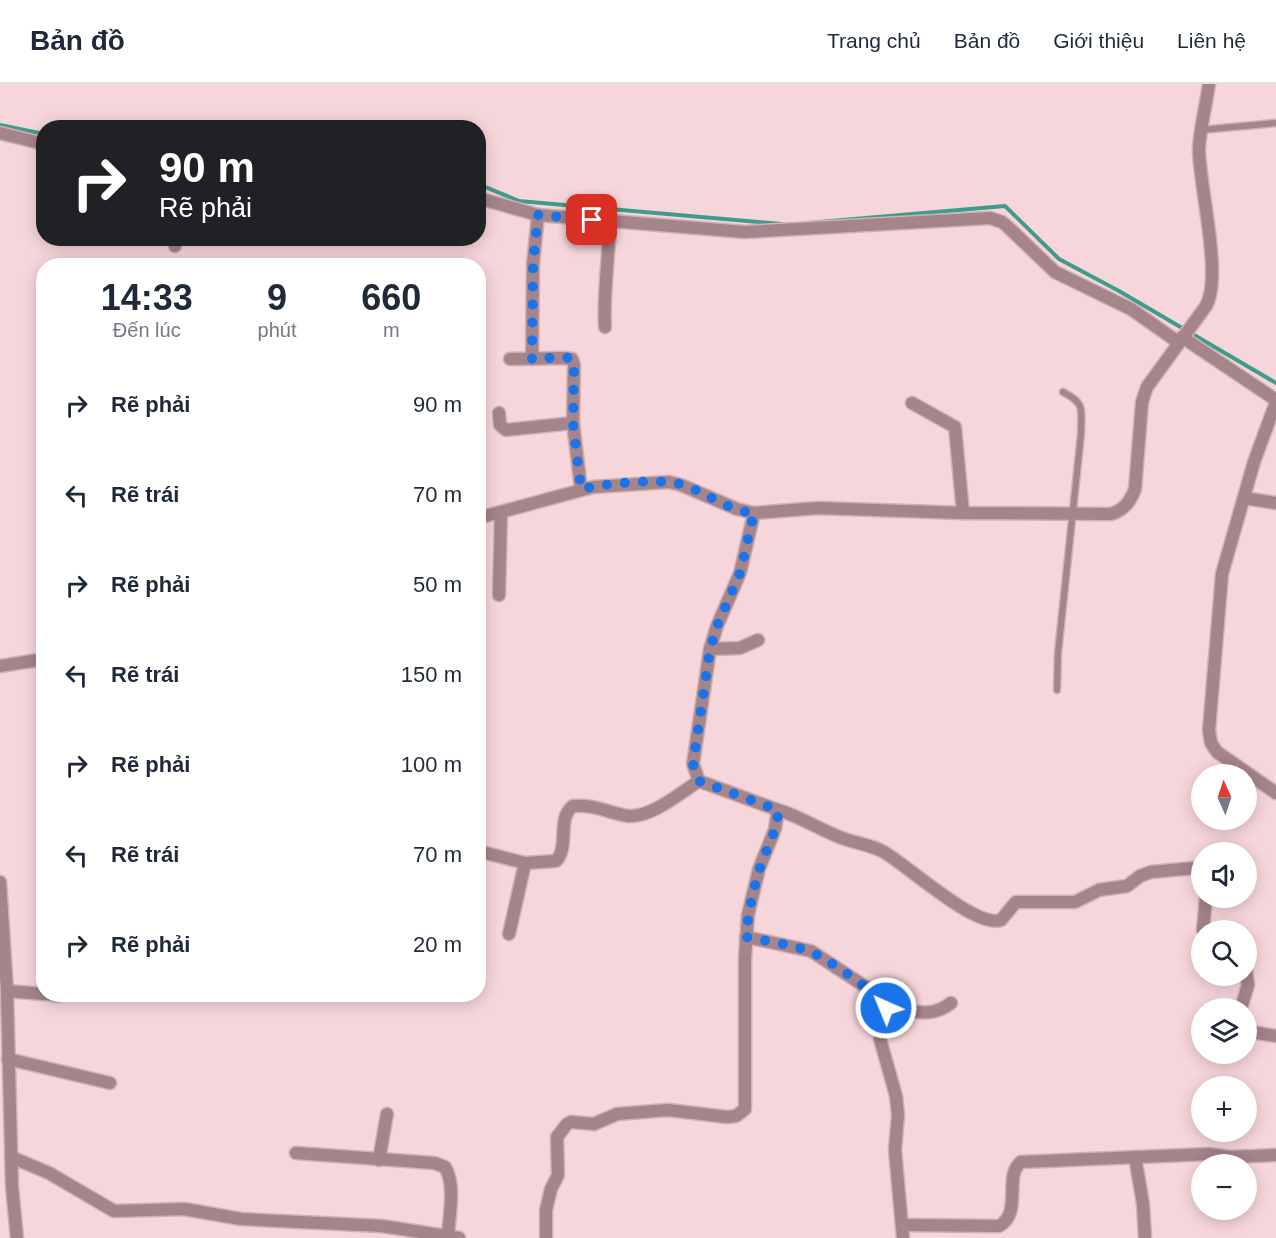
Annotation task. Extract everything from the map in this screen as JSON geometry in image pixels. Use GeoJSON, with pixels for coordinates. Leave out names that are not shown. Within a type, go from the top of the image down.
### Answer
{"type":"FeatureCollection","features":[{"type":"Feature","properties":{"kind":"street"},"geometry":{"type":"LineString","coordinates":[[486,516],[581,489],[620,484],[669,482],[737,509],[754,513],[818,508],[963,513],[1111,514],[1120,511],[1132,498],[1138,468],[1143,394],[1150,380],[1206,306],[1211,294],[1210,239],[1200,159],[1201,130],[1209,84]]}},
{"type":"Feature","properties":{"kind":"street"},"geometry":{"type":"LineString","coordinates":[[0,133],[36,142]]}},
{"type":"Feature","properties":{"kind":"street"},"geometry":{"type":"LineString","coordinates":[[486,200],[538,215],[756,232],[990,218],[1008,227],[1054,272],[1131,309],[1276,401],[1254,462],[1222,574],[1209,730],[1211,743],[1216,752],[1276,793]]}},
{"type":"Feature","properties":{"kind":"street"},"geometry":{"type":"LineString","coordinates":[[532,359],[533,264],[538,215]]}},
{"type":"Feature","properties":{"kind":"street"},"geometry":{"type":"LineString","coordinates":[[605,327],[603,295],[608,277],[610,220]]}},
{"type":"Feature","properties":{"kind":"street"},"geometry":{"type":"LineString","coordinates":[[510,359],[564,357],[572,359],[574,365],[573,423],[581,489]]}},
{"type":"Feature","properties":{"kind":"street"},"geometry":{"type":"LineString","coordinates":[[912,403],[956,427],[963,513]]}},
{"type":"Feature","properties":{"kind":"street"},"geometry":{"type":"LineString","coordinates":[[499,413],[500,426],[506,430],[573,423]]}},
{"type":"Feature","properties":{"kind":"street"},"geometry":{"type":"LineString","coordinates":[[1244,498],[1276,503]]}},
{"type":"Feature","properties":{"kind":"street"},"geometry":{"type":"LineString","coordinates":[[499,595],[501,513]]}},
{"type":"Feature","properties":{"kind":"street"},"geometry":{"type":"LineString","coordinates":[[699,781],[693,764],[710,649],[717,626],[740,573],[754,513]]}},
{"type":"Feature","properties":{"kind":"street"},"geometry":{"type":"LineString","coordinates":[[710,649],[740,648],[758,640]]}},
{"type":"Feature","properties":{"kind":"street"},"geometry":{"type":"LineString","coordinates":[[0,666],[36,660]]}},
{"type":"Feature","properties":{"kind":"street"},"geometry":{"type":"LineString","coordinates":[[699,781],[778,810],[839,837],[884,852],[952,901],[976,916],[991,921],[1001,920],[1016,902],[1075,902],[1099,890],[1127,886],[1143,874],[1191,868]]}},
{"type":"Feature","properties":{"kind":"street"},"geometry":{"type":"LineString","coordinates":[[486,853],[525,863],[550,862],[559,857],[562,852],[565,817],[573,806],[628,816],[643,815],[699,781]]}},
{"type":"Feature","properties":{"kind":"street"},"geometry":{"type":"LineString","coordinates":[[546,1238],[546,1210],[551,1189],[558,1175],[557,1137],[567,1124],[572,1122],[594,1124],[617,1114],[668,1110],[727,1117],[736,1116],[745,1109],[748,915],[759,869],[776,830],[778,810]]}},
{"type":"Feature","properties":{"kind":"street"},"geometry":{"type":"LineString","coordinates":[[509,934],[525,863]]}},
{"type":"Feature","properties":{"kind":"street"},"geometry":{"type":"LineString","coordinates":[[0,882],[7,991],[4,1058],[7,1150],[17,1238]]}},
{"type":"Feature","properties":{"kind":"street"},"geometry":{"type":"LineString","coordinates":[[746,937],[811,951],[875,993],[884,1002],[886,1008],[880,1039],[896,1096],[898,1115],[895,1150],[903,1238]]}},
{"type":"Feature","properties":{"kind":"street"},"geometry":{"type":"LineString","coordinates":[[7,991],[36,994]]}},
{"type":"Feature","properties":{"kind":"street"},"geometry":{"type":"LineString","coordinates":[[886,1008],[932,1013],[941,1011],[951,1003]]}},
{"type":"Feature","properties":{"kind":"street"},"geometry":{"type":"LineString","coordinates":[[1257,1033],[1276,1036]]}},
{"type":"Feature","properties":{"kind":"street"},"geometry":{"type":"LineString","coordinates":[[4,1058],[110,1083]]}},
{"type":"Feature","properties":{"kind":"street"},"geometry":{"type":"LineString","coordinates":[[379,1160],[387,1114]]}},
{"type":"Feature","properties":{"kind":"street"},"geometry":{"type":"LineString","coordinates":[[7,1150],[114,1211],[184,1209],[241,1219],[382,1226],[453,1237],[449,1173],[445,1167],[434,1164],[296,1153]]}},
{"type":"Feature","properties":{"kind":"street"},"geometry":{"type":"LineString","coordinates":[[902,1225],[999,1226],[1008,1219],[1011,1213],[1015,1170],[1021,1162],[1135,1156],[1276,1155]]}},
{"type":"Feature","properties":{"kind":"street"},"geometry":{"type":"LineString","coordinates":[[1135,1156],[1143,1204],[1145,1238]]}},
{"type":"Feature","properties":{"kind":"lane"},"geometry":{"type":"LineString","coordinates":[[1201,130],[1276,123]]}},
{"type":"Feature","properties":{"kind":"lane"},"geometry":{"type":"LineString","coordinates":[[1057,690],[1058,653],[1081,434],[1080,405],[1077,399],[1063,392]]}},
{"type":"Feature","properties":{"kind":"waterway"},"geometry":{"type":"LineString","coordinates":[[0,125],[36,132]]}},
{"type":"Feature","properties":{"kind":"waterway"},"geometry":{"type":"LineString","coordinates":[[486,187],[519,201],[782,224]]}},
{"type":"Feature","properties":{"kind":"waterway"},"geometry":{"type":"LineString","coordinates":[[808,223],[1005,206],[1059,259],[1119,291],[1276,383]]}},
{"type":"Feature","properties":{"kind":"route"},"geometry":{"type":"LineString","coordinates":[[592,220],[538,215],[533,264],[532,359],[564,357],[572,359],[574,365],[573,423],[581,489],[620,484],[669,482],[747,513],[754,513],[740,573],[717,626],[710,649],[693,764],[699,781],[778,810],[776,830],[759,869],[748,915],[746,937],[811,951],[875,993],[884,1002],[886,1008]]}}]}
